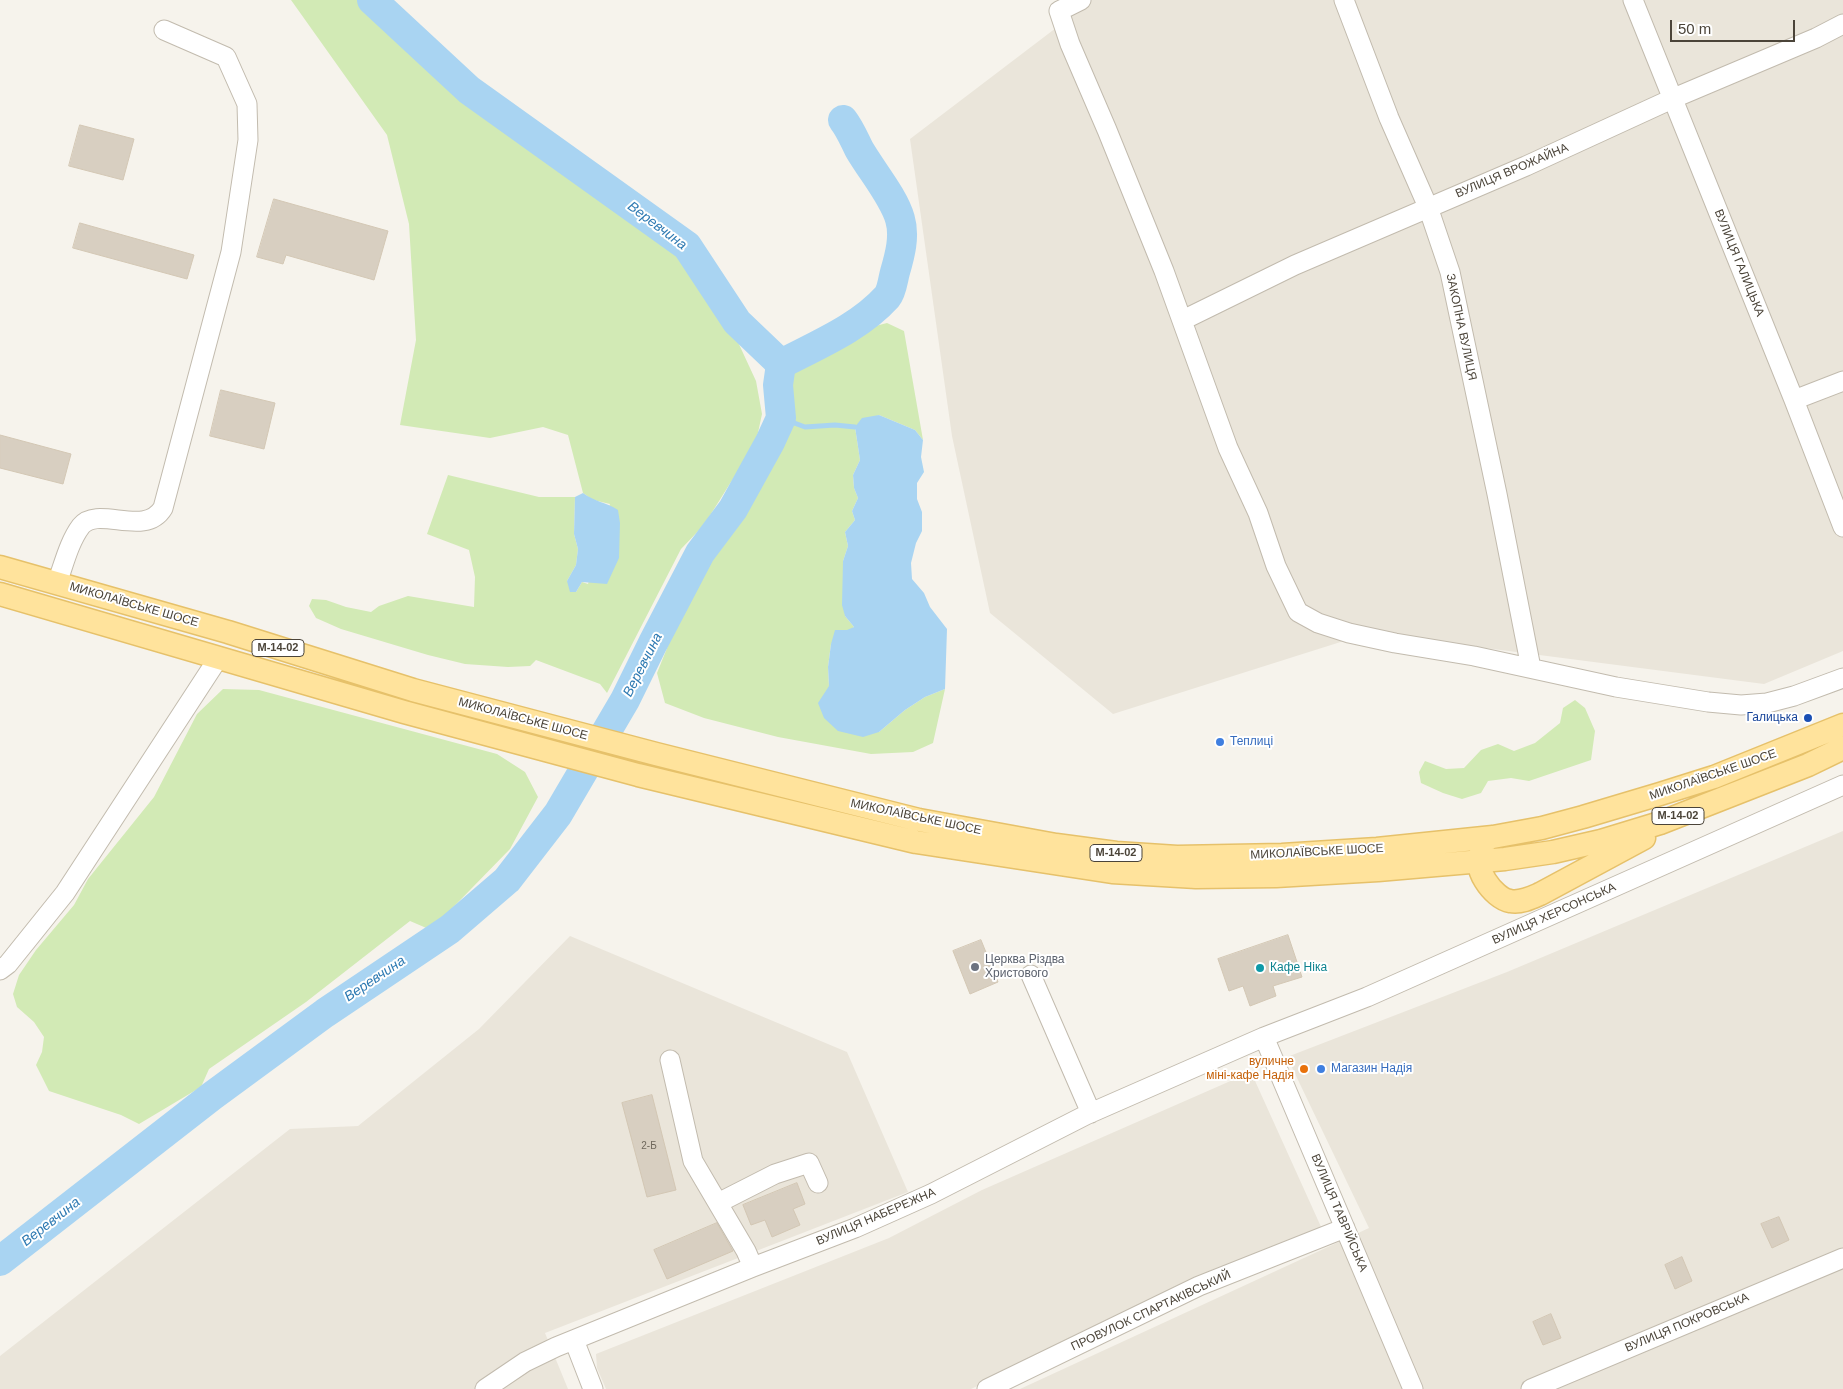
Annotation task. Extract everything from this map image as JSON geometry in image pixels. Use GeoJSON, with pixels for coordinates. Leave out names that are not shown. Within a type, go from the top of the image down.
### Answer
{"type":"FeatureCollection","features":[{"type":"Feature","properties":{"kind":"main road","name":"МИКОЛАЇВСЬКЕ ШОСЕ"},"geometry":{"type":"LineString","coordinates":[[0,567],[228,632],[413,690],[656,754],[919,820],[1064,846],[1116,853],[1177,857],[1282,855],[1377,849],[1494,837],[1542,828],[1583,817],[1714,777],[1843,725]]}},
{"type":"Feature","properties":{"kind":"main road","name":"МИКОЛАЇВСЬКЕ ШОСЕ"},"geometry":{"type":"LineString","coordinates":[[0,594],[404,712],[638,775],[916,842],[1112,872],[1196,877],[1276,876],[1478,862],[1553,852],[1601,841],[1660,823],[1808,765],[1843,748]]}},
{"type":"Feature","properties":{"kind":"main road"},"geometry":{"type":"LineString","coordinates":[[1708,804],[1528,900],[1509,901],[1502,898],[1488,885],[1480,870],[1478,862],[1482,851],[1555,837],[1592,826],[1714,777]]}},
{"type":"Feature","properties":{"kind":"street"},"geometry":{"type":"LineString","coordinates":[[1081,0],[1059,11],[1070,44],[1183,320],[1228,448],[1258,513],[1276,566],[1298,612],[1318,623],[1349,633],[1395,643],[1474,656],[1616,687],[1708,702],[1741,705],[1767,703],[1794,696],[1843,678]]}},
{"type":"Feature","properties":{"kind":"street","name":"ЗАКОПНА ВУЛИЦЯ"},"geometry":{"type":"LineString","coordinates":[[1344,0],[1390,118],[1428,207],[1450,272],[1497,494],[1531,668]]}},
{"type":"Feature","properties":{"kind":"street","name":"ВУЛИЦЯ ГАЛИЦЬКА"},"geometry":{"type":"LineString","coordinates":[[1633,0],[1674,98],[1843,527]]}},
{"type":"Feature","properties":{"kind":"street","name":"ВУЛИЦЯ ВРОЖАЙНА"},"geometry":{"type":"LineString","coordinates":[[1183,320],[1295,265],[1526,166],[1674,98],[1816,38],[1843,24]]}},
{"type":"Feature","properties":{"kind":"street"},"geometry":{"type":"LineString","coordinates":[[57,583],[72,542],[83,524],[96,519],[147,521],[160,514],[231,252],[248,140],[247,104],[226,58],[164,30]]}},
{"type":"Feature","properties":{"kind":"street"},"geometry":{"type":"LineString","coordinates":[[1794,400],[1843,381]]}},
{"type":"Feature","properties":{"kind":"street"},"geometry":{"type":"LineString","coordinates":[[0,970],[8,964],[64,893],[219,657]]}},
{"type":"Feature","properties":{"kind":"street","name":"ВУЛИЦЯ ХЕРСОНСЬКА"},"geometry":{"type":"LineString","coordinates":[[1264,1037],[1367,997],[1843,785]]}},
{"type":"Feature","properties":{"kind":"street"},"geometry":{"type":"LineString","coordinates":[[1031,975],[1091,1113]]}},
{"type":"Feature","properties":{"kind":"street","name":"ВУЛИЦЯ НАБЕРЕЖНА"},"geometry":{"type":"LineString","coordinates":[[485,1389],[525,1362],[753,1267],[855,1228],[1091,1113],[1264,1037]]}},
{"type":"Feature","properties":{"kind":"street","name":"ВУЛИЦЯ ТАВРІЙСЬКА"},"geometry":{"type":"LineString","coordinates":[[1264,1037],[1413,1389]]}},
{"type":"Feature","properties":{"kind":"street"},"geometry":{"type":"LineString","coordinates":[[670,1060],[693,1162],[746,1251],[753,1267]]}},
{"type":"Feature","properties":{"kind":"street"},"geometry":{"type":"LineString","coordinates":[[718,1203],[775,1174],[809,1163],[818,1183]]}},
{"type":"Feature","properties":{"kind":"street","name":"ПРОВУЛОК СПАРТАКІВСЬКИЙ"},"geometry":{"type":"LineString","coordinates":[[988,1389],[1199,1286],[1345,1228]]}},
{"type":"Feature","properties":{"kind":"street","name":"ВУЛИЦЯ ПОКРОВСЬКА"},"geometry":{"type":"LineString","coordinates":[[1531,1389],[1843,1258]]}},
{"type":"Feature","properties":{"kind":"street"},"geometry":{"type":"LineString","coordinates":[[574,1340],[593,1389]]}},
{"type":"Feature","properties":{"kind":"shaded area"},"geometry":{"type":"Polygon","coordinates":[[[1072,0],[1843,0],[1843,651],[1764,684],[1369,633],[1113,714],[990,613],[952,436],[910,139],[1073,15],[1072,0]]]}},
{"type":"Feature","properties":{"kind":"shaded area"},"geometry":{"type":"Polygon","coordinates":[[[1843,831],[1843,1389],[1020,1389],[1369,1228],[1287,1057],[1507,972],[1843,831]]]}},
{"type":"Feature","properties":{"kind":"shaded area"},"geometry":{"type":"Polygon","coordinates":[[[570,936],[847,1052],[908,1192],[545,1333],[568,1389],[0,1389],[0,1356],[290,1129],[358,1126],[479,1029],[570,936]]]}},
{"type":"Feature","properties":{"kind":"shaded area"},"geometry":{"type":"Polygon","coordinates":[[[1251,1072],[1322,1229],[1058,1347],[971,1389],[606,1389],[597,1368],[596,1354],[889,1238],[982,1190],[1251,1072]]]}},
{"type":"Feature","properties":{"kind":"green space"},"geometry":{"type":"Polygon","coordinates":[[[291,0],[370,0],[477,87],[654,217],[731,327],[756,381],[762,414],[756,442],[704,525],[681,549],[607,693],[600,684],[536,660],[530,666],[508,667],[465,664],[428,655],[341,629],[316,618],[309,606],[312,599],[326,600],[346,607],[371,612],[379,606],[408,596],[474,607],[475,577],[469,550],[427,534],[448,475],[539,497],[575,497],[574,534],[578,549],[576,565],[567,581],[576,592],[582,582],[588,584],[610,504],[593,500],[583,493],[568,435],[543,427],[490,438],[400,425],[416,340],[409,224],[387,135],[291,0]]]}},
{"type":"Feature","properties":{"kind":"green space"},"geometry":{"type":"Polygon","coordinates":[[[887,323],[904,331],[923,440],[915,430],[879,415],[855,427],[860,460],[853,475],[854,488],[858,498],[852,511],[855,520],[845,532],[848,546],[843,561],[845,616],[854,627],[831,644],[828,667],[829,686],[879,732],[905,710],[925,697],[945,689],[933,743],[913,752],[871,754],[778,737],[704,718],[665,703],[657,673],[692,586],[770,467],[785,437],[790,414],[783,395],[785,378],[792,369],[856,331],[887,323]]]}},
{"type":"Feature","properties":{"kind":"green space"},"geometry":{"type":"Polygon","coordinates":[[[223,689],[259,690],[497,754],[525,772],[538,797],[510,849],[431,930],[410,921],[306,1002],[209,1069],[201,1087],[139,1124],[121,1115],[49,1091],[36,1065],[42,1052],[44,1037],[34,1022],[17,1007],[13,994],[19,975],[36,950],[74,905],[88,879],[154,797],[197,714],[223,689]]]}},
{"type":"Feature","properties":{"kind":"green space"},"geometry":{"type":"Polygon","coordinates":[[[1575,700],[1585,708],[1595,731],[1591,760],[1529,781],[1511,778],[1488,781],[1481,793],[1462,799],[1421,783],[1419,772],[1425,761],[1446,769],[1464,768],[1481,750],[1498,744],[1514,751],[1535,743],[1560,723],[1563,708],[1575,700]]]}},
{"type":"Feature","properties":{"kind":"water"},"geometry":{"type":"Polygon","coordinates":[[[879,415],[915,430],[923,440],[921,457],[924,472],[917,483],[917,499],[922,512],[922,531],[916,543],[911,563],[912,579],[924,593],[930,607],[947,629],[945,689],[925,697],[905,710],[879,732],[863,737],[838,731],[824,718],[818,703],[829,686],[828,667],[835,630],[847,630],[854,627],[845,616],[842,605],[843,561],[848,546],[845,532],[855,520],[852,511],[858,498],[854,488],[853,475],[860,460],[855,427],[862,418],[879,415]]]}},
{"type":"Feature","properties":{"kind":"water"},"geometry":{"type":"Polygon","coordinates":[[[583,493],[618,510],[620,523],[619,558],[607,584],[582,582],[576,592],[570,592],[567,581],[576,565],[578,549],[574,534],[575,497],[583,493]]]}},
{"type":"Feature","properties":{"kind":"building"},"geometry":{"type":"Polygon","coordinates":[[[80,125],[134,139],[123,180],[69,166],[80,125]]]}},
{"type":"Feature","properties":{"kind":"building"},"geometry":{"type":"Polygon","coordinates":[[[274,199],[388,231],[374,280],[286,255],[283,264],[257,257],[274,199]]]}},
{"type":"Feature","properties":{"kind":"building"},"geometry":{"type":"Polygon","coordinates":[[[80,223],[194,255],[187,279],[73,248],[80,223]]]}},
{"type":"Feature","properties":{"kind":"building"},"geometry":{"type":"Polygon","coordinates":[[[221,390],[275,403],[264,449],[210,436],[221,390]]]}},
{"type":"Feature","properties":{"kind":"building"},"geometry":{"type":"Polygon","coordinates":[[[0,435],[71,454],[63,484],[0,468],[0,435]]]}},
{"type":"Feature","properties":{"kind":"building","name":"Кафе Ніка"},"geometry":{"type":"Polygon","coordinates":[[[1288,935],[1302,977],[1273,986],[1276,996],[1250,1006],[1243,986],[1229,991],[1218,959],[1288,935]]]}},
{"type":"Feature","properties":{"kind":"building","name":"Церква Різдва Христового"},"geometry":{"type":"Polygon","coordinates":[[[981,940],[998,982],[970,994],[953,951],[981,940]]]}},
{"type":"Feature","properties":{"kind":"building"},"geometry":{"type":"Polygon","coordinates":[[[652,1095],[676,1190],[647,1197],[622,1103],[652,1095]]]}},
{"type":"Feature","properties":{"kind":"building"},"geometry":{"type":"Polygon","coordinates":[[[797,1183],[805,1204],[793,1209],[800,1225],[772,1237],[765,1220],[751,1225],[743,1205],[797,1183]]]}},
{"type":"Feature","properties":{"kind":"building"},"geometry":{"type":"Polygon","coordinates":[[[1779,1217],[1789,1240],[1772,1248],[1761,1224],[1779,1217]]]}},
{"type":"Feature","properties":{"kind":"building"},"geometry":{"type":"Polygon","coordinates":[[[717,1223],[733,1251],[667,1279],[654,1250],[717,1223]]]}},
{"type":"Feature","properties":{"kind":"building"},"geometry":{"type":"Polygon","coordinates":[[[1682,1257],[1692,1281],[1675,1289],[1665,1265],[1682,1257]]]}},
{"type":"Feature","properties":{"kind":"building"},"geometry":{"type":"Polygon","coordinates":[[[1551,1314],[1561,1338],[1543,1345],[1533,1322],[1551,1314]]]}},
{"type":"Feature","properties":{"kind":"waterway","name":"Веревчина"},"geometry":{"type":"LineString","coordinates":[[0,1261],[212,1096],[325,1013],[450,929],[507,880],[558,814],[625,700],[700,553],[733,509],[781,418],[778,385],[781,364],[737,322],[687,246],[469,90],[372,0]]}},
{"type":"Feature","properties":{"kind":"waterway"},"geometry":{"type":"LineString","coordinates":[[781,364],[851,327],[876,308],[890,292],[899,259],[902,232],[897,211],[843,120]]}},
{"type":"Feature","properties":{"kind":"waterway"},"geometry":{"type":"LineString","coordinates":[[781,418],[805,427],[835,425],[855,427]]}},
{"type":"Feature","properties":{"kind":"place","name":"Галицька"},"geometry":{"type":"Point","coordinates":[1808,718]}},
{"type":"Feature","properties":{"kind":"place","name":"Теплиці"},"geometry":{"type":"Point","coordinates":[1220,742]}},
{"type":"Feature","properties":{"kind":"place","name":"Церква Різдва Христового"},"geometry":{"type":"Point","coordinates":[975,967]}},
{"type":"Feature","properties":{"kind":"place","name":"Кафе Ніка"},"geometry":{"type":"Point","coordinates":[1260,968]}},
{"type":"Feature","properties":{"kind":"place","name":"вуличне міні-кафе Надія"},"geometry":{"type":"Point","coordinates":[1304,1069]}},
{"type":"Feature","properties":{"kind":"place","name":"Магазин Надія"},"geometry":{"type":"Point","coordinates":[1321,1069]}}]}
